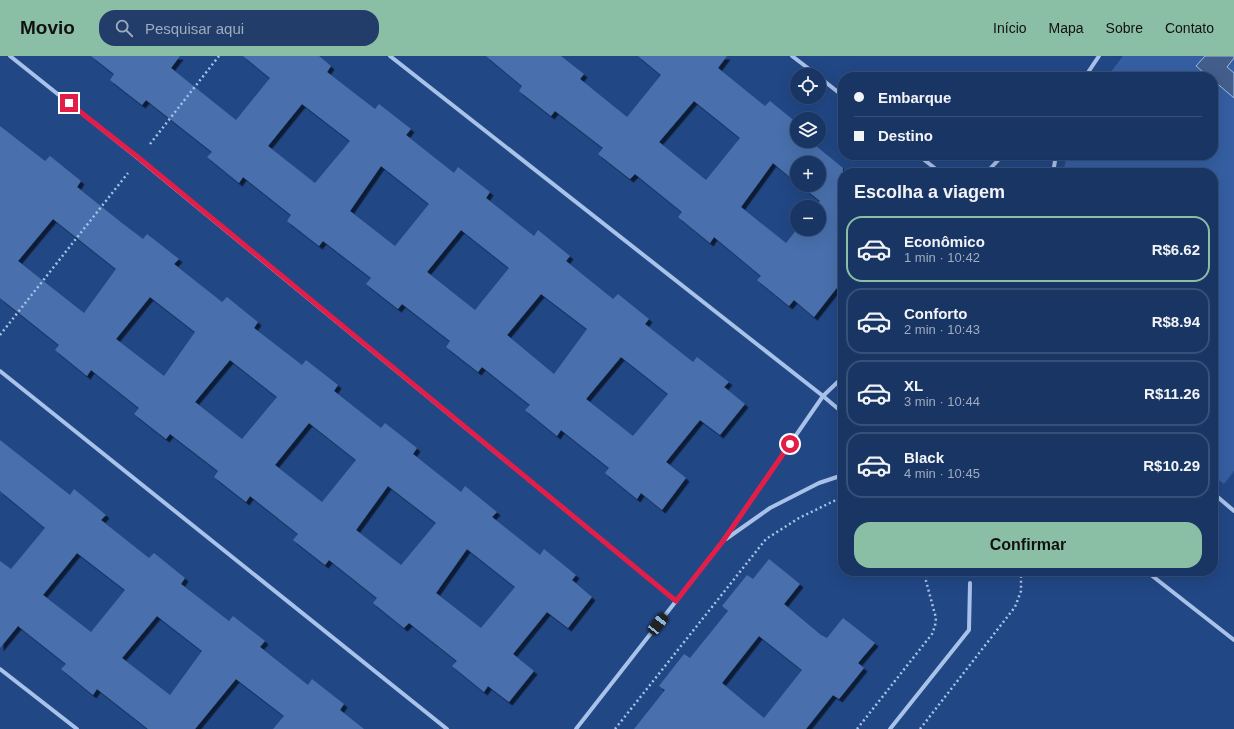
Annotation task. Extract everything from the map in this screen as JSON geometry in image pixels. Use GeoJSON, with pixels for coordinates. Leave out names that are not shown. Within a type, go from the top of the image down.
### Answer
{"type":"FeatureCollection","features":[{"type":"Feature","properties":{"kind":"street"},"geometry":{"type":"LineString","coordinates":[[10,56],[139,158],[676,601]]}},
{"type":"Feature","properties":{"kind":"street"},"geometry":{"type":"LineString","coordinates":[[390,56],[838,409]]}},
{"type":"Feature","properties":{"kind":"street"},"geometry":{"type":"LineString","coordinates":[[792,56],[807,68]]}},
{"type":"Feature","properties":{"kind":"street"},"geometry":{"type":"LineString","coordinates":[[1087,72],[1098,56]]}},
{"type":"Feature","properties":{"kind":"street"},"geometry":{"type":"LineString","coordinates":[[826,83],[838,92]]}},
{"type":"Feature","properties":{"kind":"street"},"geometry":{"type":"LineString","coordinates":[[924,160],[935,168]]}},
{"type":"Feature","properties":{"kind":"street"},"geometry":{"type":"LineString","coordinates":[[991,168],[998,160]]}},
{"type":"Feature","properties":{"kind":"street"},"geometry":{"type":"LineString","coordinates":[[0,370],[447,729]]}},
{"type":"Feature","properties":{"kind":"street"},"geometry":{"type":"LineString","coordinates":[[576,729],[723,541],[823,396],[838,382]]}},
{"type":"Feature","properties":{"kind":"street"},"geometry":{"type":"LineString","coordinates":[[723,541],[770,508],[819,483],[838,477]]}},
{"type":"Feature","properties":{"kind":"street"},"geometry":{"type":"LineString","coordinates":[[1218,497],[1234,511]]}},
{"type":"Feature","properties":{"kind":"street"},"geometry":{"type":"LineString","coordinates":[[1152,576],[1234,640]]}},
{"type":"Feature","properties":{"kind":"street"},"geometry":{"type":"LineString","coordinates":[[890,729],[969,630],[970,583]]}},
{"type":"Feature","properties":{"kind":"street"},"geometry":{"type":"LineString","coordinates":[[0,670],[77,729]]}},
{"type":"Feature","properties":{"kind":"path"},"geometry":{"type":"LineString","coordinates":[[0,335],[219,56]]}},
{"type":"Feature","properties":{"kind":"path"},"geometry":{"type":"LineString","coordinates":[[615,729],[766,539],[799,518],[838,498]]}},
{"type":"Feature","properties":{"kind":"path"},"geometry":{"type":"LineString","coordinates":[[857,729],[932,634],[936,618],[926,581],[927,576]]}},
{"type":"Feature","properties":{"kind":"shaded area"},"geometry":{"type":"Polygon","coordinates":[[[1123,56],[1234,56],[1234,471],[1224,484],[1218,480],[1218,168],[1064,168],[1066,160],[1218,160],[1218,72],[1111,72],[1123,56]]]}},
{"type":"Feature","properties":{"kind":"shaded area"},"geometry":{"type":"Polygon","coordinates":[[[1205,56],[1234,56],[1227,67],[1234,73],[1234,98],[1218,84],[1218,72],[1203,72],[1196,66],[1205,56]]]}},
{"type":"Feature","properties":{"kind":"building"},"geometry":{"type":"Polygon","coordinates":[[[91,56],[180,56],[171,68],[236,120],[270,78],[243,56],[319,56],[331,66],[327,72],[375,109],[379,104],[411,129],[406,135],[454,173],[458,167],[490,192],[486,198],[534,236],[538,230],[570,256],[566,261],[613,299],[618,294],[649,319],[645,324],[693,362],[697,357],[729,382],[724,387],[745,404],[720,435],[700,420],[666,462],[686,478],[662,510],[641,493],[637,499],[605,473],[609,468],[561,430],[557,436],[525,410],[530,405],[482,367],[478,372],[446,347],[450,341],[402,304],[398,309],[366,284],[371,278],[323,241],[319,246],[287,221],[291,215],[243,177],[239,183],[207,157],[212,152],[146,100],[142,105],[110,80],[114,74],[91,56]],[[302,104],[268,146],[315,183],[350,141],[302,104]],[[381,166],[350,211],[395,246],[429,204],[381,166]],[[461,230],[427,272],[475,310],[509,268],[461,230]],[[541,294],[507,335],[554,374],[587,329],[541,294]],[[621,357],[586,399],[633,436],[668,394],[621,357]]]}},
{"type":"Feature","properties":{"kind":"building"},"geometry":{"type":"Polygon","coordinates":[[[486,56],[561,56],[584,74],[580,79],[627,117],[661,75],[638,56],[727,56],[718,68],[765,106],[770,101],[790,117],[790,148],[819,148],[843,168],[838,168],[838,286],[814,317],[794,300],[789,306],[757,280],[761,276],[714,237],[710,243],[678,217],[682,212],[635,174],[630,179],[598,154],[603,148],[555,111],[551,116],[519,91],[522,86],[486,56]],[[694,101],[659,142],[706,180],[740,138],[694,101]],[[790,156],[790,177],[773,163],[741,207],[786,243],[792,236],[826,236],[826,200],[819,200],[809,192],[826,192],[826,156],[790,156]]]}},
{"type":"Feature","properties":{"kind":"building"},"geometry":{"type":"Polygon","coordinates":[[[0,126],[45,161],[50,156],[81,181],[77,187],[143,239],[147,234],[179,259],[174,264],[222,302],[227,297],[258,322],[254,328],[302,365],[306,360],[338,385],[334,391],[381,428],[385,423],[417,448],[413,454],[461,492],[465,486],[497,512],[492,517],[540,555],[544,549],[576,575],[572,580],[592,597],[568,628],[547,612],[513,654],[534,671],[509,702],[488,686],[484,692],[452,666],[457,661],[409,623],[404,628],[373,603],[377,598],[329,560],[325,565],[293,540],[298,534],[250,496],[246,502],[214,477],[218,471],[170,434],[166,439],[134,414],[139,408],[91,370],[87,376],[55,350],[59,345],[0,298],[0,126]],[[53,219],[18,261],[84,313],[116,269],[53,219]],[[150,297],[116,339],[164,376],[195,332],[150,297]],[[230,360],[195,402],[242,439],[277,397],[230,360]],[[309,423],[275,465],[322,502],[356,460],[309,423]],[[388,486],[356,530],[401,565],[436,523],[388,486]],[[467,549],[436,593],[481,628],[515,587],[467,549]]]}},
{"type":"Feature","properties":{"kind":"building"},"geometry":{"type":"Polygon","coordinates":[[[0,440],[70,495],[74,489],[106,515],[101,520],[149,558],[154,553],[185,578],[181,584],[229,621],[233,616],[265,641],[260,647],[308,685],[312,679],[344,704],[340,710],[364,729],[273,729],[284,716],[236,679],[195,729],[148,729],[97,689],[93,695],[61,669],[66,664],[18,626],[0,648],[0,561],[11,569],[45,528],[0,491],[0,440]],[[77,553],[43,595],[91,632],[125,590],[77,553]],[[157,616],[122,658],[170,695],[202,651],[157,616]]]}},
{"type":"Feature","properties":{"kind":"building"},"geometry":{"type":"Polygon","coordinates":[[[769,559],[800,584],[784,604],[821,635],[827,638],[843,618],[875,643],[858,663],[864,668],[839,699],[833,695],[806,729],[634,729],[665,690],[659,686],[684,654],[690,658],[728,611],[722,606],[747,575],[753,579],[769,559]],[[759,636],[722,683],[764,718],[802,670],[759,636]]]}},
{"type":"Feature","properties":{"kind":"route"},"geometry":{"type":"LineString","coordinates":[[69,103],[139,158],[676,601],[723,541],[790,444]]}}]}
